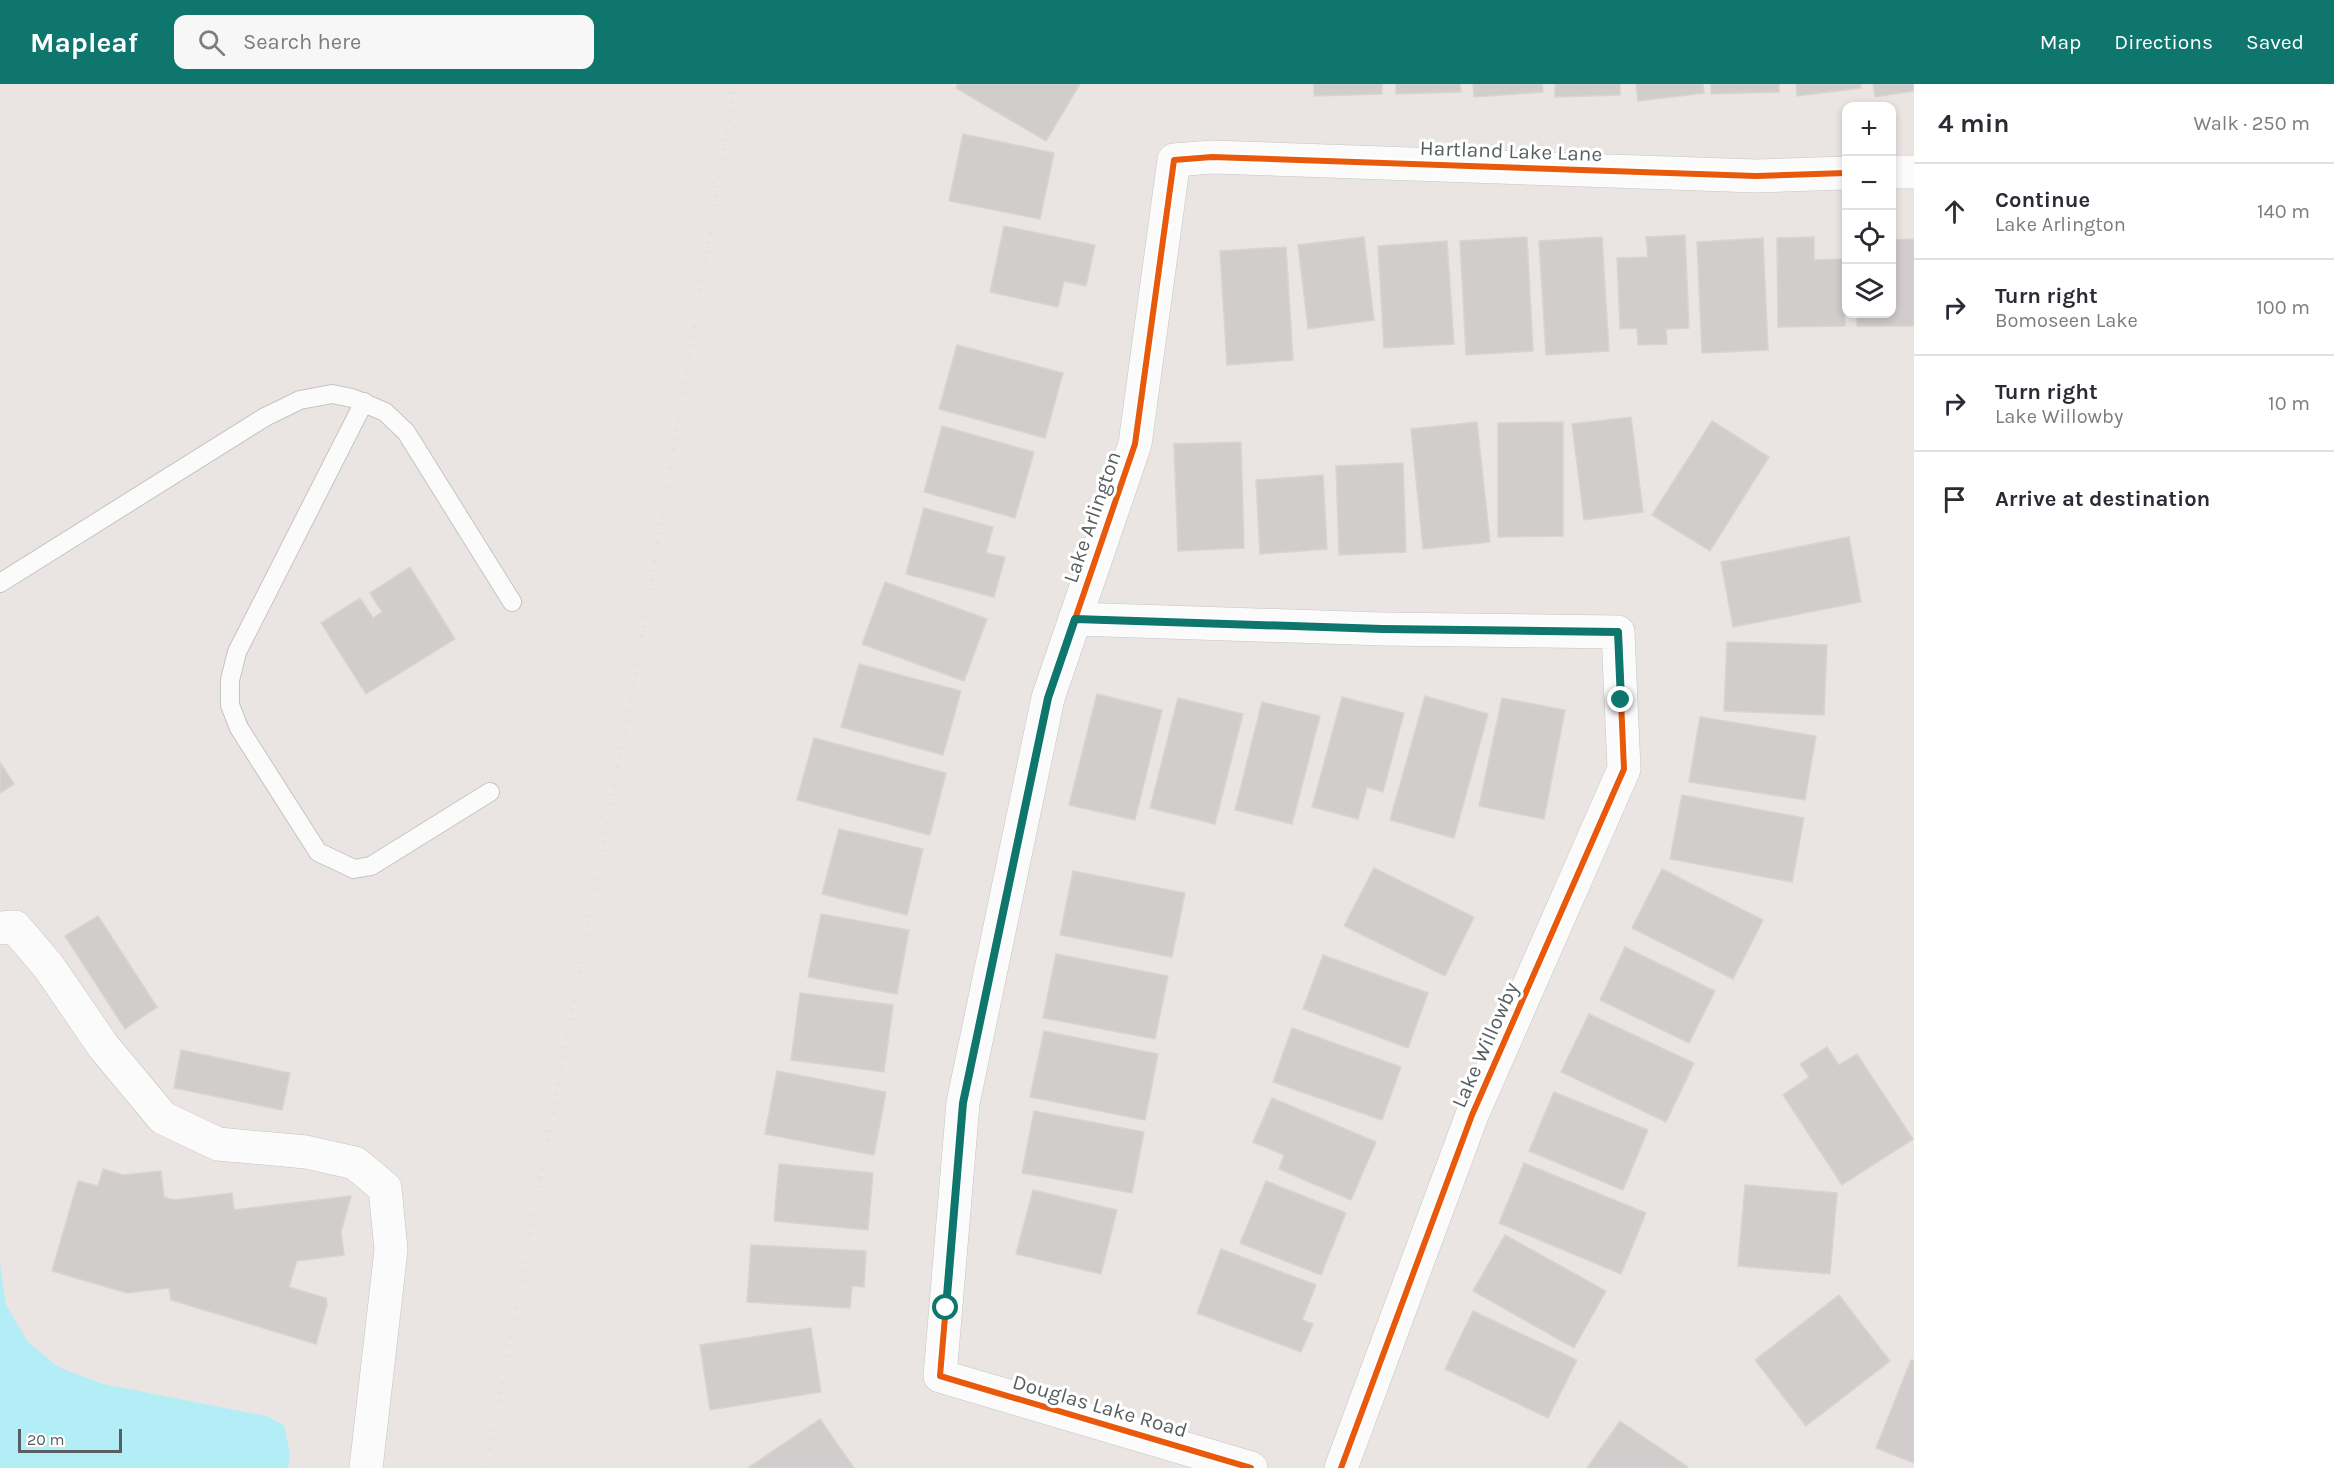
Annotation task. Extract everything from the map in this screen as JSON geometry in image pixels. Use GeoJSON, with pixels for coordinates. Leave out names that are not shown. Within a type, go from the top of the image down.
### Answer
{"type":"FeatureCollection","features":[{"type":"Feature","properties":{"kind":"street","name":"Hartland Lake Lane"},"geometry":{"type":"LineString","coordinates":[[1174,160],[1212,157],[1756,176],[1842,174]]}},
{"type":"Feature","properties":{"kind":"street","name":"Lake Arlington"},"geometry":{"type":"LineString","coordinates":[[940,1376],[963,1103],[1048,698],[1135,444],[1174,160]]}},
{"type":"Feature","properties":{"kind":"street"},"geometry":{"type":"LineString","coordinates":[[1896,172],[1914,172]]}},
{"type":"Feature","properties":{"kind":"street","name":"Lake Willowby"},"geometry":{"type":"LineString","coordinates":[[1075,619],[1383,629],[1618,632],[1624,769],[1472,1115],[1341,1468]]}},
{"type":"Feature","properties":{"kind":"street"},"geometry":{"type":"LineString","coordinates":[[0,928],[15,927],[49,967],[103,1046],[164,1118],[218,1144],[306,1152],[355,1163],[385,1188],[391,1250],[366,1468]]}},
{"type":"Feature","properties":{"kind":"street","name":"Douglas Lake Road"},"geometry":{"type":"LineString","coordinates":[[940,1376],[1251,1468]]}},
{"type":"Feature","properties":{"kind":"lane"},"geometry":{"type":"LineString","coordinates":[[0,583],[265,417],[300,400],[332,394],[364,402],[385,412],[406,432],[512,602]]}},
{"type":"Feature","properties":{"kind":"lane"},"geometry":{"type":"LineString","coordinates":[[364,402],[237,652],[230,680],[230,705],[239,728],[318,852],[354,869],[371,866],[490,792]]}},
{"type":"Feature","properties":{"kind":"water"},"geometry":{"type":"Polygon","coordinates":[[[0,1264],[6,1305],[28,1342],[58,1367],[103,1384],[266,1416],[284,1425],[290,1454],[288,1468],[0,1468],[0,1264]]]}},
{"type":"Feature","properties":{"kind":"building"},"geometry":{"type":"Polygon","coordinates":[[[958,84],[1080,84],[1046,141],[956,88],[958,84]]]}},
{"type":"Feature","properties":{"kind":"building"},"geometry":{"type":"Polygon","coordinates":[[[1314,84],[1382,84],[1382,94],[1314,96],[1314,84]]]}},
{"type":"Feature","properties":{"kind":"building"},"geometry":{"type":"Polygon","coordinates":[[[1396,84],[1460,84],[1461,92],[1396,94],[1396,84]]]}},
{"type":"Feature","properties":{"kind":"building"},"geometry":{"type":"Polygon","coordinates":[[[1473,84],[1542,84],[1543,92],[1474,97],[1473,84]]]}},
{"type":"Feature","properties":{"kind":"building"},"geometry":{"type":"Polygon","coordinates":[[[1555,84],[1620,84],[1620,95],[1555,97],[1555,84]]]}},
{"type":"Feature","properties":{"kind":"building"},"geometry":{"type":"Polygon","coordinates":[[[1636,84],[1703,84],[1704,93],[1638,101],[1636,84]]]}},
{"type":"Feature","properties":{"kind":"building"},"geometry":{"type":"Polygon","coordinates":[[[1711,84],[1779,84],[1779,92],[1711,94],[1711,84]]]}},
{"type":"Feature","properties":{"kind":"building"},"geometry":{"type":"Polygon","coordinates":[[[1796,84],[1860,84],[1861,88],[1797,96],[1796,84]]]}},
{"type":"Feature","properties":{"kind":"building"},"geometry":{"type":"Polygon","coordinates":[[[1873,84],[1914,84],[1914,91],[1875,97],[1873,84]]]}},
{"type":"Feature","properties":{"kind":"building"},"geometry":{"type":"Polygon","coordinates":[[[963,134],[1054,153],[1040,219],[949,201],[963,134]]]}},
{"type":"Feature","properties":{"kind":"building"},"geometry":{"type":"Polygon","coordinates":[[[1004,226],[1095,245],[1086,286],[1064,281],[1058,307],[990,292],[1004,226]]]}},
{"type":"Feature","properties":{"kind":"building"},"geometry":{"type":"Polygon","coordinates":[[[1685,235],[1689,328],[1666,329],[1667,344],[1638,345],[1637,328],[1620,329],[1617,258],[1648,257],[1646,237],[1685,235]]]}},
{"type":"Feature","properties":{"kind":"building"},"geometry":{"type":"Polygon","coordinates":[[[1364,237],[1374,320],[1308,329],[1298,245],[1364,237]]]}},
{"type":"Feature","properties":{"kind":"building"},"geometry":{"type":"Polygon","coordinates":[[[1527,237],[1533,351],[1466,355],[1460,241],[1527,237]]]}},
{"type":"Feature","properties":{"kind":"building"},"geometry":{"type":"Polygon","coordinates":[[[1602,237],[1609,351],[1546,355],[1539,241],[1602,237]]]}},
{"type":"Feature","properties":{"kind":"building"},"geometry":{"type":"Polygon","coordinates":[[[1814,237],[1814,260],[1842,259],[1842,318],[1845,318],[1845,326],[1778,327],[1777,238],[1814,237]]]}},
{"type":"Feature","properties":{"kind":"building"},"geometry":{"type":"Polygon","coordinates":[[[1763,238],[1768,350],[1702,353],[1697,242],[1763,238]]]}},
{"type":"Feature","properties":{"kind":"building"},"geometry":{"type":"Polygon","coordinates":[[[1914,239],[1914,326],[1857,326],[1857,318],[1896,318],[1896,240],[1914,239]]]}},
{"type":"Feature","properties":{"kind":"building"},"geometry":{"type":"Polygon","coordinates":[[[1447,241],[1454,344],[1384,348],[1378,246],[1447,241]]]}},
{"type":"Feature","properties":{"kind":"building"},"geometry":{"type":"Polygon","coordinates":[[[1286,247],[1293,360],[1227,365],[1220,251],[1286,247]]]}},
{"type":"Feature","properties":{"kind":"building"},"geometry":{"type":"Polygon","coordinates":[[[957,345],[1063,373],[1045,438],[939,409],[957,345]]]}},
{"type":"Feature","properties":{"kind":"building"},"geometry":{"type":"Polygon","coordinates":[[[1631,417],[1643,512],[1584,520],[1572,424],[1631,417]]]}},
{"type":"Feature","properties":{"kind":"building"},"geometry":{"type":"Polygon","coordinates":[[[1712,421],[1769,457],[1710,551],[1652,515],[1712,421]]]}},
{"type":"Feature","properties":{"kind":"building"},"geometry":{"type":"Polygon","coordinates":[[[1477,422],[1490,542],[1423,549],[1411,429],[1477,422]]]}},
{"type":"Feature","properties":{"kind":"building"},"geometry":{"type":"Polygon","coordinates":[[[1563,422],[1563,536],[1498,537],[1498,423],[1563,422]]]}},
{"type":"Feature","properties":{"kind":"building"},"geometry":{"type":"Polygon","coordinates":[[[942,426],[1034,452],[1015,518],[924,492],[942,426]]]}},
{"type":"Feature","properties":{"kind":"building"},"geometry":{"type":"Polygon","coordinates":[[[1241,442],[1244,548],[1178,551],[1174,444],[1241,442]]]}},
{"type":"Feature","properties":{"kind":"building"},"geometry":{"type":"Polygon","coordinates":[[[1403,463],[1406,552],[1339,555],[1336,466],[1403,463]]]}},
{"type":"Feature","properties":{"kind":"building"},"geometry":{"type":"Polygon","coordinates":[[[1323,475],[1327,549],[1260,554],[1256,480],[1323,475]]]}},
{"type":"Feature","properties":{"kind":"building"},"geometry":{"type":"Polygon","coordinates":[[[924,508],[993,527],[986,553],[1005,557],[994,597],[906,574],[924,508]]]}},
{"type":"Feature","properties":{"kind":"building"},"geometry":{"type":"Polygon","coordinates":[[[1849,537],[1861,602],[1733,627],[1721,562],[1849,537]]]}},
{"type":"Feature","properties":{"kind":"building"},"geometry":{"type":"Polygon","coordinates":[[[410,567],[455,639],[366,694],[321,623],[360,598],[373,618],[382,612],[370,593],[410,567]]]}},
{"type":"Feature","properties":{"kind":"building"},"geometry":{"type":"Polygon","coordinates":[[[885,582],[987,619],[964,681],[862,644],[885,582]]]}},
{"type":"Feature","properties":{"kind":"building"},"geometry":{"type":"Polygon","coordinates":[[[1727,642],[1827,645],[1824,715],[1724,711],[1727,642]]]}},
{"type":"Feature","properties":{"kind":"building"},"geometry":{"type":"Polygon","coordinates":[[[859,664],[961,691],[943,755],[841,727],[859,664]]]}},
{"type":"Feature","properties":{"kind":"building"},"geometry":{"type":"Polygon","coordinates":[[[1097,694],[1162,710],[1135,820],[1069,805],[1097,694]]]}},
{"type":"Feature","properties":{"kind":"building"},"geometry":{"type":"Polygon","coordinates":[[[1425,696],[1488,714],[1454,838],[1390,820],[1425,696]]]}},
{"type":"Feature","properties":{"kind":"building"},"geometry":{"type":"Polygon","coordinates":[[[1342,697],[1404,713],[1383,792],[1367,787],[1358,819],[1312,807],[1342,697]]]}},
{"type":"Feature","properties":{"kind":"building"},"geometry":{"type":"Polygon","coordinates":[[[1178,698],[1243,714],[1215,824],[1150,808],[1178,698]]]}},
{"type":"Feature","properties":{"kind":"building"},"geometry":{"type":"Polygon","coordinates":[[[1502,698],[1565,710],[1544,819],[1479,806],[1502,698]]]}},
{"type":"Feature","properties":{"kind":"building"},"geometry":{"type":"Polygon","coordinates":[[[1262,702],[1320,716],[1292,824],[1235,810],[1262,702]]]}},
{"type":"Feature","properties":{"kind":"building"},"geometry":{"type":"Polygon","coordinates":[[[1700,717],[1816,736],[1805,800],[1689,782],[1700,717]]]}},
{"type":"Feature","properties":{"kind":"building"},"geometry":{"type":"Polygon","coordinates":[[[814,738],[946,773],[930,835],[797,800],[814,738]]]}},
{"type":"Feature","properties":{"kind":"building"},"geometry":{"type":"Polygon","coordinates":[[[0,762],[14,784],[0,793],[0,762]]]}},
{"type":"Feature","properties":{"kind":"building"},"geometry":{"type":"Polygon","coordinates":[[[1682,795],[1804,818],[1792,882],[1670,859],[1682,795]]]}},
{"type":"Feature","properties":{"kind":"building"},"geometry":{"type":"Polygon","coordinates":[[[839,829],[923,849],[907,915],[822,894],[839,829]]]}},
{"type":"Feature","properties":{"kind":"building"},"geometry":{"type":"Polygon","coordinates":[[[1374,868],[1474,917],[1445,976],[1344,926],[1374,868]]]}},
{"type":"Feature","properties":{"kind":"building"},"geometry":{"type":"Polygon","coordinates":[[[1662,869],[1763,920],[1733,979],[1632,928],[1662,869]]]}},
{"type":"Feature","properties":{"kind":"building"},"geometry":{"type":"Polygon","coordinates":[[[1073,871],[1185,893],[1172,957],[1060,935],[1073,871]]]}},
{"type":"Feature","properties":{"kind":"building"},"geometry":{"type":"Polygon","coordinates":[[[821,914],[909,930],[897,994],[808,977],[821,914]]]}},
{"type":"Feature","properties":{"kind":"building"},"geometry":{"type":"Polygon","coordinates":[[[98,916],[157,1007],[125,1029],[65,936],[98,916]]]}},
{"type":"Feature","properties":{"kind":"building"},"geometry":{"type":"Polygon","coordinates":[[[1625,947],[1715,991],[1689,1043],[1600,1000],[1625,947]]]}},
{"type":"Feature","properties":{"kind":"building"},"geometry":{"type":"Polygon","coordinates":[[[1056,954],[1168,976],[1155,1039],[1043,1018],[1056,954]]]}},
{"type":"Feature","properties":{"kind":"building"},"geometry":{"type":"Polygon","coordinates":[[[1323,955],[1428,993],[1408,1048],[1303,1009],[1323,955]]]}},
{"type":"Feature","properties":{"kind":"building"},"geometry":{"type":"Polygon","coordinates":[[[800,993],[893,1005],[884,1072],[791,1060],[800,993]]]}},
{"type":"Feature","properties":{"kind":"building"},"geometry":{"type":"Polygon","coordinates":[[[1589,1014],[1694,1063],[1666,1122],[1561,1072],[1589,1014]]]}},
{"type":"Feature","properties":{"kind":"building"},"geometry":{"type":"Polygon","coordinates":[[[1292,1028],[1401,1067],[1382,1120],[1273,1082],[1292,1028]]]}},
{"type":"Feature","properties":{"kind":"building"},"geometry":{"type":"Polygon","coordinates":[[[1044,1031],[1158,1054],[1145,1120],[1030,1097],[1044,1031]]]}},
{"type":"Feature","properties":{"kind":"building"},"geometry":{"type":"Polygon","coordinates":[[[1827,1047],[1839,1065],[1857,1054],[1913,1139],[1842,1185],[1783,1095],[1809,1077],[1800,1064],[1827,1047]]]}},
{"type":"Feature","properties":{"kind":"building"},"geometry":{"type":"Polygon","coordinates":[[[181,1050],[290,1073],[282,1110],[174,1088],[181,1050]]]}},
{"type":"Feature","properties":{"kind":"building"},"geometry":{"type":"Polygon","coordinates":[[[777,1071],[886,1092],[874,1155],[765,1134],[777,1071]]]}},
{"type":"Feature","properties":{"kind":"building"},"geometry":{"type":"Polygon","coordinates":[[[1554,1092],[1648,1130],[1623,1190],[1529,1151],[1554,1092]]]}},
{"type":"Feature","properties":{"kind":"building"},"geometry":{"type":"Polygon","coordinates":[[[1272,1098],[1376,1142],[1351,1200],[1279,1169],[1284,1155],[1253,1142],[1272,1098]]]}},
{"type":"Feature","properties":{"kind":"building"},"geometry":{"type":"Polygon","coordinates":[[[1034,1111],[1144,1132],[1132,1193],[1022,1173],[1034,1111]]]}},
{"type":"Feature","properties":{"kind":"building"},"geometry":{"type":"Polygon","coordinates":[[[1524,1163],[1646,1213],[1621,1274],[1499,1223],[1524,1163]]]}},
{"type":"Feature","properties":{"kind":"building"},"geometry":{"type":"Polygon","coordinates":[[[779,1164],[873,1173],[868,1230],[774,1221],[779,1164]]]}},
{"type":"Feature","properties":{"kind":"building"},"geometry":{"type":"Polygon","coordinates":[[[103,1169],[123,1175],[161,1171],[164,1197],[174,1200],[232,1193],[234,1210],[351,1196],[341,1232],[344,1255],[297,1261],[289,1287],[326,1298],[327,1305],[316,1344],[171,1300],[169,1288],[127,1293],[52,1271],[78,1181],[98,1186],[103,1169]]]}},
{"type":"Feature","properties":{"kind":"building"},"geometry":{"type":"Polygon","coordinates":[[[1266,1181],[1346,1213],[1321,1275],[1240,1243],[1266,1181]]]}},
{"type":"Feature","properties":{"kind":"building"},"geometry":{"type":"Polygon","coordinates":[[[1745,1185],[1837,1193],[1830,1274],[1738,1266],[1745,1185]]]}},
{"type":"Feature","properties":{"kind":"building"},"geometry":{"type":"Polygon","coordinates":[[[1033,1190],[1117,1210],[1101,1274],[1016,1254],[1033,1190]]]}},
{"type":"Feature","properties":{"kind":"building"},"geometry":{"type":"Polygon","coordinates":[[[1505,1235],[1606,1291],[1574,1348],[1473,1291],[1505,1235]]]}},
{"type":"Feature","properties":{"kind":"building"},"geometry":{"type":"Polygon","coordinates":[[[751,1245],[866,1251],[864,1287],[852,1286],[850,1308],[747,1302],[751,1245]]]}},
{"type":"Feature","properties":{"kind":"building"},"geometry":{"type":"Polygon","coordinates":[[[1221,1249],[1316,1285],[1302,1320],[1313,1324],[1301,1352],[1197,1313],[1221,1249]]]}},
{"type":"Feature","properties":{"kind":"building"},"geometry":{"type":"Polygon","coordinates":[[[1839,1295],[1890,1361],[1806,1426],[1755,1360],[1839,1295]]]}},
{"type":"Feature","properties":{"kind":"building"},"geometry":{"type":"Polygon","coordinates":[[[1473,1311],[1577,1360],[1548,1418],[1445,1369],[1473,1311]]]}},
{"type":"Feature","properties":{"kind":"building"},"geometry":{"type":"Polygon","coordinates":[[[811,1328],[821,1392],[710,1410],[700,1345],[811,1328]]]}},
{"type":"Feature","properties":{"kind":"building"},"geometry":{"type":"Polygon","coordinates":[[[1911,1360],[1914,1361],[1914,1463],[1876,1448],[1911,1360]]]}},
{"type":"Feature","properties":{"kind":"building"},"geometry":{"type":"Polygon","coordinates":[[[820,1419],[854,1468],[748,1468],[820,1419]]]}},
{"type":"Feature","properties":{"kind":"building"},"geometry":{"type":"Polygon","coordinates":[[[1620,1421],[1688,1467],[1587,1468],[1620,1421]]]}},
{"type":"Feature","properties":{"kind":"railway"},"geometry":{"type":"LineString","coordinates":[[486,1468],[636,672],[735,84]]}},
{"type":"Feature","properties":{"kind":"cycle path"},"geometry":{"type":"LineString","coordinates":[[1251,1468],[940,1376],[963,1103],[1048,698],[1135,444],[1174,160],[1212,157],[1756,176],[1842,173]]}},
{"type":"Feature","properties":{"kind":"cycle path"},"geometry":{"type":"LineString","coordinates":[[1075,619],[1383,629],[1618,632],[1624,769],[1472,1115],[1341,1468]]}},
{"type":"Feature","properties":{"kind":"route"},"geometry":{"type":"LineString","coordinates":[[946,1308],[963,1103],[1048,698],[1075,619],[1383,629],[1618,632],[1621,700]]}}]}
